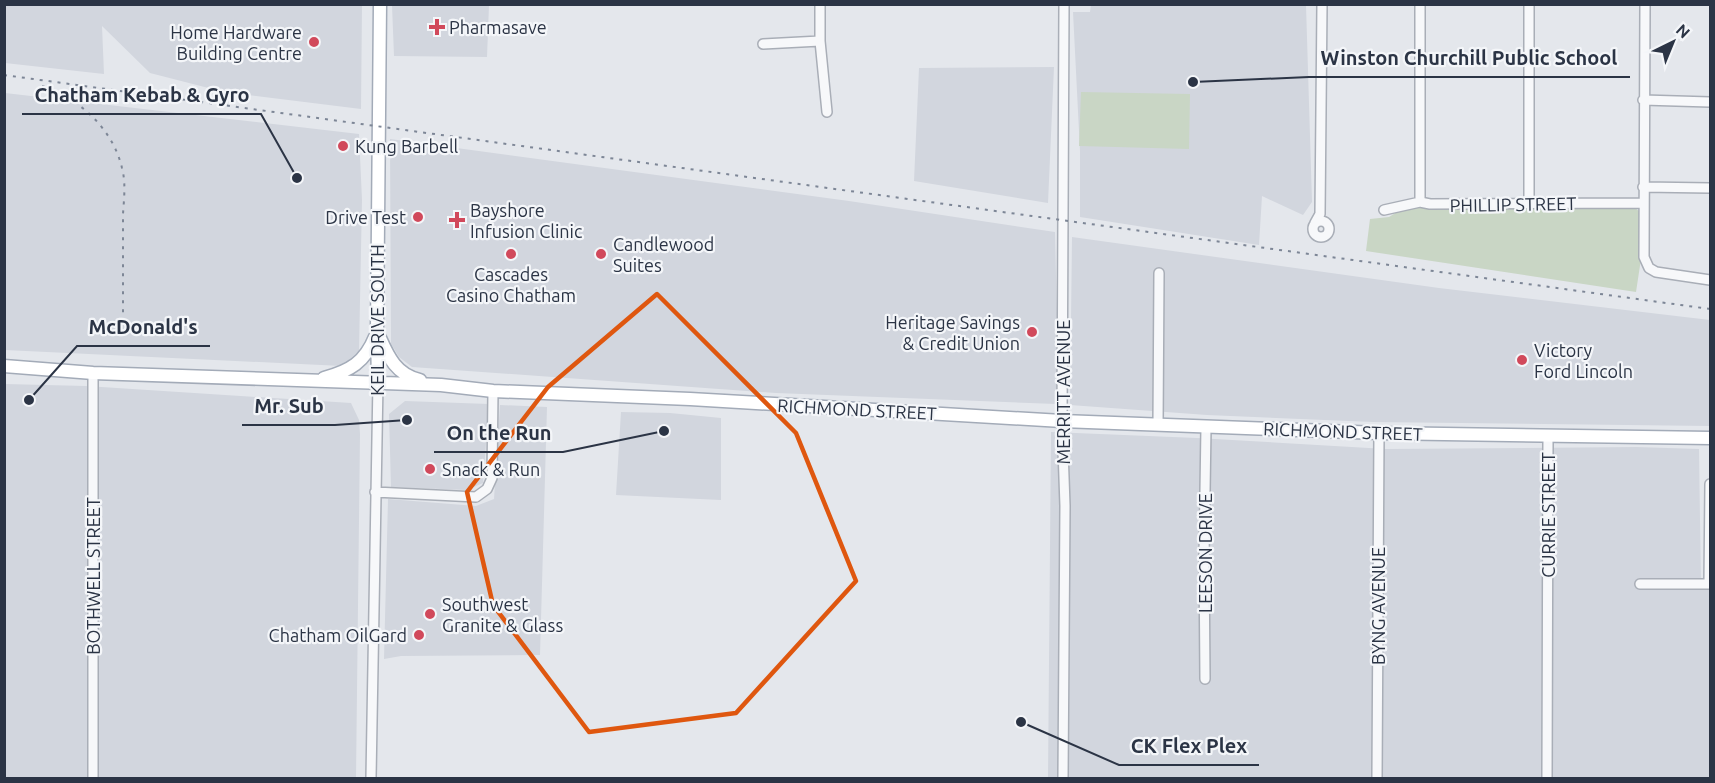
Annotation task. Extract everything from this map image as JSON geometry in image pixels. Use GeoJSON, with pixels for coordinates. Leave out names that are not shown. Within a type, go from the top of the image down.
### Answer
{"type":"FeatureCollection","features":[{"type":"Feature","properties":{"kind":"main road","name":"KEIL DRIVE SOUTH"},"geometry":{"type":"LineString","coordinates":[[378,382],[380,4]]}},
{"type":"Feature","properties":{"kind":"main road"},"geometry":{"type":"LineString","coordinates":[[311,381],[333,376],[354,367],[370,351],[377,332]]}},
{"type":"Feature","properties":{"kind":"main road"},"geometry":{"type":"LineString","coordinates":[[377,332],[395,368],[410,378],[441,385]]}},
{"type":"Feature","properties":{"kind":"main road","name":"RICHMOND STREET"},"geometry":{"type":"LineString","coordinates":[[4,366],[93,373],[441,385],[493,391],[690,399],[1062,421],[1379,433],[1710,438]]}},
{"type":"Feature","properties":{"kind":"street"},"geometry":{"type":"LineString","coordinates":[[820,4],[820,41],[827,112]]}},
{"type":"Feature","properties":{"kind":"street","name":"MERRITT AVENUE"},"geometry":{"type":"LineString","coordinates":[[1063,778],[1064,4]]}},
{"type":"Feature","properties":{"kind":"street"},"geometry":{"type":"LineString","coordinates":[[1320,212],[1329,229],[1328,233],[1321,237],[1315,235],[1313,231],[1320,212],[1322,4]]}},
{"type":"Feature","properties":{"kind":"street"},"geometry":{"type":"LineString","coordinates":[[1419,202],[1420,4]]}},
{"type":"Feature","properties":{"kind":"street"},"geometry":{"type":"LineString","coordinates":[[1529,4],[1529,204]]}},
{"type":"Feature","properties":{"kind":"street"},"geometry":{"type":"LineString","coordinates":[[1645,4],[1644,257],[1649,268],[1656,272],[1710,280]]}},
{"type":"Feature","properties":{"kind":"street"},"geometry":{"type":"LineString","coordinates":[[763,44],[820,41]]}},
{"type":"Feature","properties":{"kind":"street"},"geometry":{"type":"LineString","coordinates":[[1643,100],[1710,102]]}},
{"type":"Feature","properties":{"kind":"street"},"geometry":{"type":"LineString","coordinates":[[1643,187],[1710,188]]}},
{"type":"Feature","properties":{"kind":"street","name":"PHILLIP STREET"},"geometry":{"type":"LineString","coordinates":[[1384,210],[1419,202],[1430,204],[1643,203]]}},
{"type":"Feature","properties":{"kind":"street"},"geometry":{"type":"LineString","coordinates":[[1315,223],[1321,221],[1327,223]]}},
{"type":"Feature","properties":{"kind":"street"},"geometry":{"type":"LineString","coordinates":[[1158,424],[1159,273]]}},
{"type":"Feature","properties":{"kind":"street","name":"BOTHWELL STREET"},"geometry":{"type":"LineString","coordinates":[[93,373],[93,778]]}},
{"type":"Feature","properties":{"kind":"street","name":"KEIL DRIVE SOUTH"},"geometry":{"type":"LineString","coordinates":[[371,778],[378,382]]}},
{"type":"Feature","properties":{"kind":"street"},"geometry":{"type":"LineString","coordinates":[[375,492],[476,497],[486,489],[492,478],[493,391]]}},
{"type":"Feature","properties":{"kind":"street","name":"LEESON DRIVE"},"geometry":{"type":"LineString","coordinates":[[1204,679],[1206,426]]}},
{"type":"Feature","properties":{"kind":"street","name":"BYNG AVENUE"},"geometry":{"type":"LineString","coordinates":[[1377,778],[1379,433]]}},
{"type":"Feature","properties":{"kind":"street","name":"CURRIE STREET"},"geometry":{"type":"LineString","coordinates":[[1547,778],[1548,436]]}},
{"type":"Feature","properties":{"kind":"street"},"geometry":{"type":"LineString","coordinates":[[1640,584],[1709,584],[1710,484]]}},
{"type":"Feature","properties":{"kind":"highlighted area"},"geometry":{"type":"Polygon","coordinates":[[[657,294],[796,433],[856,581],[736,713],[589,732],[493,605],[467,492],[548,387],[657,294]]]}},
{"type":"Feature","properties":{"kind":"shaded area"},"geometry":{"type":"Polygon","coordinates":[[[5,4],[362,5],[361,109],[224,92],[150,73],[102,26],[104,74],[5,63],[5,4]]]}},
{"type":"Feature","properties":{"kind":"shaded area"},"geometry":{"type":"Polygon","coordinates":[[[1091,4],[1306,5],[1312,202],[1303,215],[1262,196],[1259,245],[1080,217],[1080,151],[1073,12],[1090,12],[1091,4]]]}},
{"type":"Feature","properties":{"kind":"shaded area"},"geometry":{"type":"Polygon","coordinates":[[[392,5],[489,5],[487,57],[394,56],[392,5]]]}},
{"type":"Feature","properties":{"kind":"shaded area"},"geometry":{"type":"Polygon","coordinates":[[[1054,67],[1048,203],[914,181],[919,68],[1054,67]]]}},
{"type":"Feature","properties":{"kind":"shaded area"},"geometry":{"type":"Polygon","coordinates":[[[5,93],[359,134],[362,200],[359,351],[342,366],[5,350],[5,93]]]}},
{"type":"Feature","properties":{"kind":"shaded area"},"geometry":{"type":"Polygon","coordinates":[[[390,139],[849,201],[1055,232],[1056,404],[776,393],[412,367],[399,357],[391,344],[390,139]]]}},
{"type":"Feature","properties":{"kind":"shaded area"},"geometry":{"type":"Polygon","coordinates":[[[1072,237],[1439,288],[1710,320],[1710,426],[1373,422],[1207,415],[1070,405],[1072,237]]]}},
{"type":"Feature","properties":{"kind":"shaded area"},"geometry":{"type":"Polygon","coordinates":[[[5,384],[86,386],[351,403],[359,420],[360,434],[356,778],[5,778],[5,384]]]}},
{"type":"Feature","properties":{"kind":"shaded area"},"geometry":{"type":"Polygon","coordinates":[[[405,401],[489,404],[483,483],[467,490],[391,487],[389,414],[405,401]]]}},
{"type":"Feature","properties":{"kind":"shaded area"},"geometry":{"type":"Polygon","coordinates":[[[500,405],[547,407],[540,655],[401,656],[384,659],[388,499],[476,506],[494,499],[500,405]]]}},
{"type":"Feature","properties":{"kind":"shaded area"},"geometry":{"type":"Polygon","coordinates":[[[621,412],[670,413],[721,418],[721,500],[616,495],[621,412]]]}},
{"type":"Feature","properties":{"kind":"shaded area"},"geometry":{"type":"Polygon","coordinates":[[[1051,432],[1386,449],[1636,447],[1699,449],[1701,589],[1710,590],[1710,778],[1048,778],[1051,432]]]}},
{"type":"Feature","properties":{"kind":"green space"},"geometry":{"type":"Polygon","coordinates":[[[1081,92],[1190,94],[1189,149],[1079,146],[1081,92]]]}},
{"type":"Feature","properties":{"kind":"green space"},"geometry":{"type":"Polygon","coordinates":[[[1416,205],[1634,207],[1640,212],[1641,259],[1636,292],[1366,251],[1370,219],[1389,217],[1405,207],[1416,205]]]}},
{"type":"Feature","properties":{"kind":"railway"},"geometry":{"type":"LineString","coordinates":[[4,75],[1710,309]]}},
{"type":"Feature","properties":{"kind":"railway"},"geometry":{"type":"LineString","coordinates":[[42,86],[69,98],[92,117],[111,140],[122,168],[124,185],[123,315]]}},
{"type":"Feature","properties":{"kind":"place","name":"Pharmasave"},"geometry":{"type":"Point","coordinates":[437,27]}},
{"type":"Feature","properties":{"kind":"place","name":"Home Hardware Building Centre"},"geometry":{"type":"Point","coordinates":[314,42]}},
{"type":"Feature","properties":{"kind":"place","name":"Winston Churchill Public School"},"geometry":{"type":"Point","coordinates":[1193,82]}},
{"type":"Feature","properties":{"kind":"place","name":"Kung Barbell"},"geometry":{"type":"Point","coordinates":[343,146]}},
{"type":"Feature","properties":{"kind":"place","name":"Chatham Kebab & Gyro"},"geometry":{"type":"Point","coordinates":[297,178]}},
{"type":"Feature","properties":{"kind":"place","name":"Drive Test"},"geometry":{"type":"Point","coordinates":[418,217]}},
{"type":"Feature","properties":{"kind":"place","name":"Bayshore Infusion Clinic"},"geometry":{"type":"Point","coordinates":[457,220]}},
{"type":"Feature","properties":{"kind":"place","name":"Cascades Casino Chatham"},"geometry":{"type":"Point","coordinates":[511,254]}},
{"type":"Feature","properties":{"kind":"place","name":"Candlewood Suites"},"geometry":{"type":"Point","coordinates":[601,254]}},
{"type":"Feature","properties":{"kind":"place","name":"Heritage Savings & Credit Union"},"geometry":{"type":"Point","coordinates":[1032,332]}},
{"type":"Feature","properties":{"kind":"place","name":"Victory Ford Lincoln"},"geometry":{"type":"Point","coordinates":[1522,360]}},
{"type":"Feature","properties":{"kind":"place","name":"McDonald's"},"geometry":{"type":"Point","coordinates":[29,400]}},
{"type":"Feature","properties":{"kind":"place","name":"Mr. Sub"},"geometry":{"type":"Point","coordinates":[407,420]}},
{"type":"Feature","properties":{"kind":"place","name":"On the Run"},"geometry":{"type":"Point","coordinates":[664,431]}},
{"type":"Feature","properties":{"kind":"place","name":"Snack & Run"},"geometry":{"type":"Point","coordinates":[430,469]}},
{"type":"Feature","properties":{"kind":"place","name":"Southwest Granite & Glass"},"geometry":{"type":"Point","coordinates":[430,614]}},
{"type":"Feature","properties":{"kind":"place","name":"Chatham OilGard"},"geometry":{"type":"Point","coordinates":[419,635]}},
{"type":"Feature","properties":{"kind":"place","name":"CK Flex Plex"},"geometry":{"type":"Point","coordinates":[1021,722]}}]}
